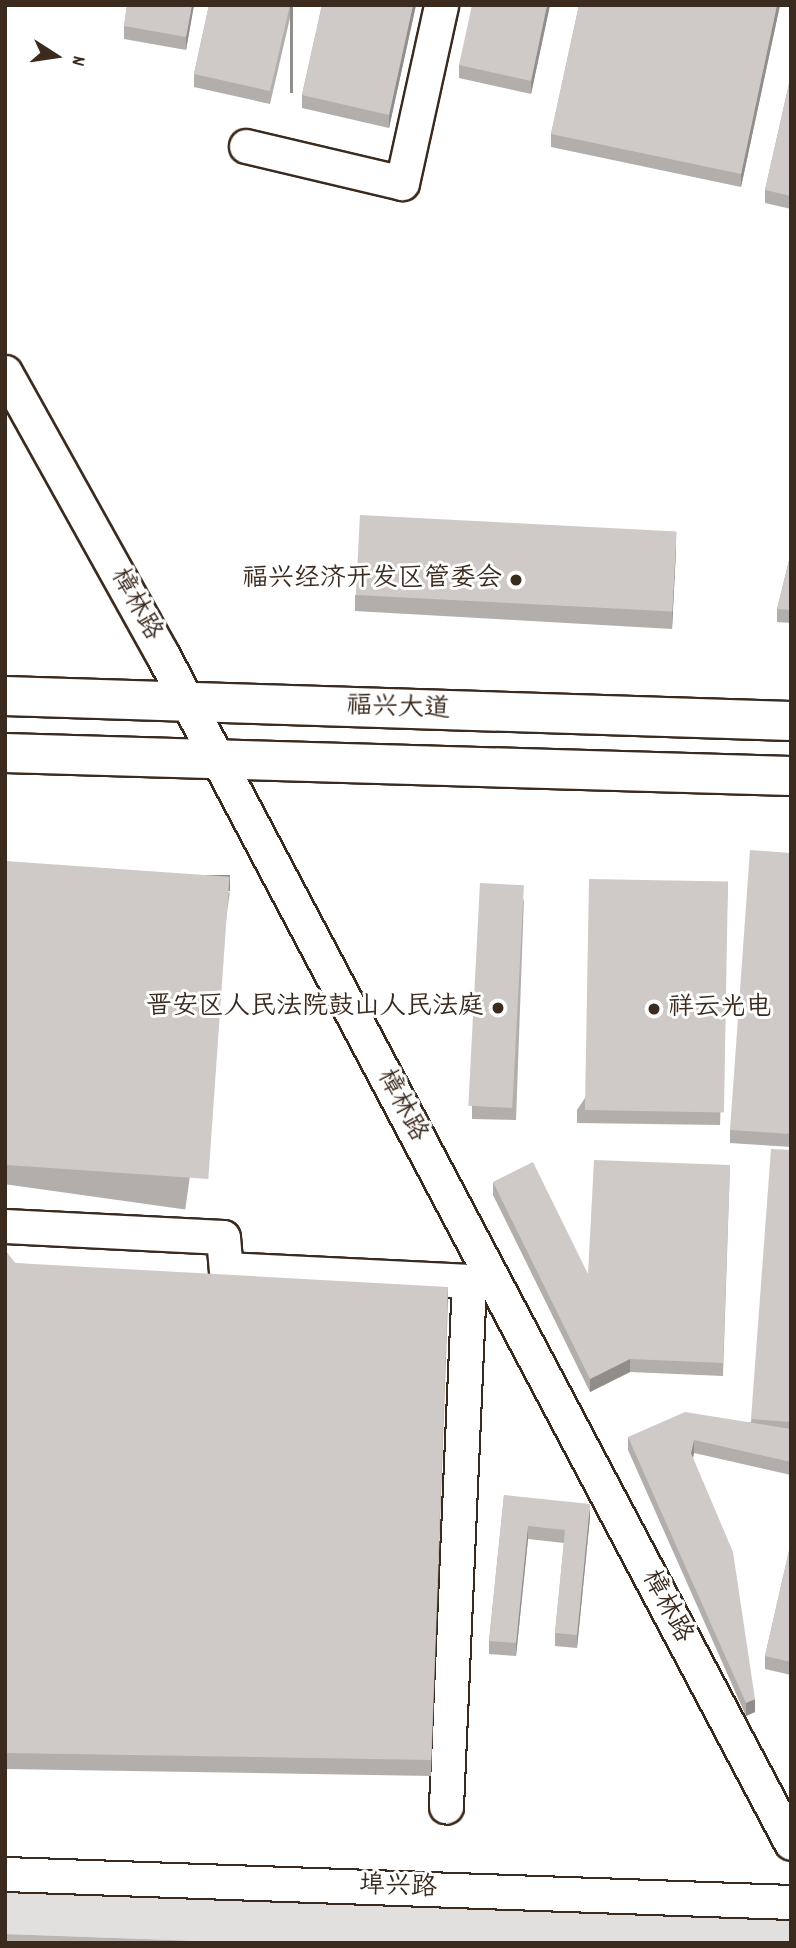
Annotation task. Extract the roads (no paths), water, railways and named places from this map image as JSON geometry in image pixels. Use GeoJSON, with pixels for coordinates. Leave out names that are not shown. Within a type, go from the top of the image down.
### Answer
{"type":"FeatureCollection","features":[{"type":"Feature","properties":{"kind":"main road","name":"福兴大道"},"geometry":{"type":"LineString","coordinates":[[5,696],[187,704],[791,721]]}},
{"type":"Feature","properties":{"kind":"main road"},"geometry":{"type":"LineString","coordinates":[[5,753],[791,776]]}},
{"type":"Feature","properties":{"kind":"street"},"geometry":{"type":"LineString","coordinates":[[246,146],[402,183],[441,5]]}},
{"type":"Feature","properties":{"kind":"street","name":"樟林路"},"geometry":{"type":"LineString","coordinates":[[5,372],[187,704],[791,1843]]}},
{"type":"Feature","properties":{"kind":"street"},"geometry":{"type":"LineString","coordinates":[[5,1226],[223,1237],[226,1269],[469,1281],[446,1806]]}},
{"type":"Feature","properties":{"kind":"street","name":"埠兴路"},"geometry":{"type":"LineString","coordinates":[[5,1874],[791,1902]]}},
{"type":"Feature","properties":{"kind":"place","name":"福兴经济开发区管委会"},"geometry":{"type":"Point","coordinates":[516,580]}},
{"type":"Feature","properties":{"kind":"place","name":"晋安区人民法院鼓山人民法庭"},"geometry":{"type":"Point","coordinates":[498,1008]}},
{"type":"Feature","properties":{"kind":"place","name":"祥云光电"},"geometry":{"type":"Point","coordinates":[654,1009]}}]}
